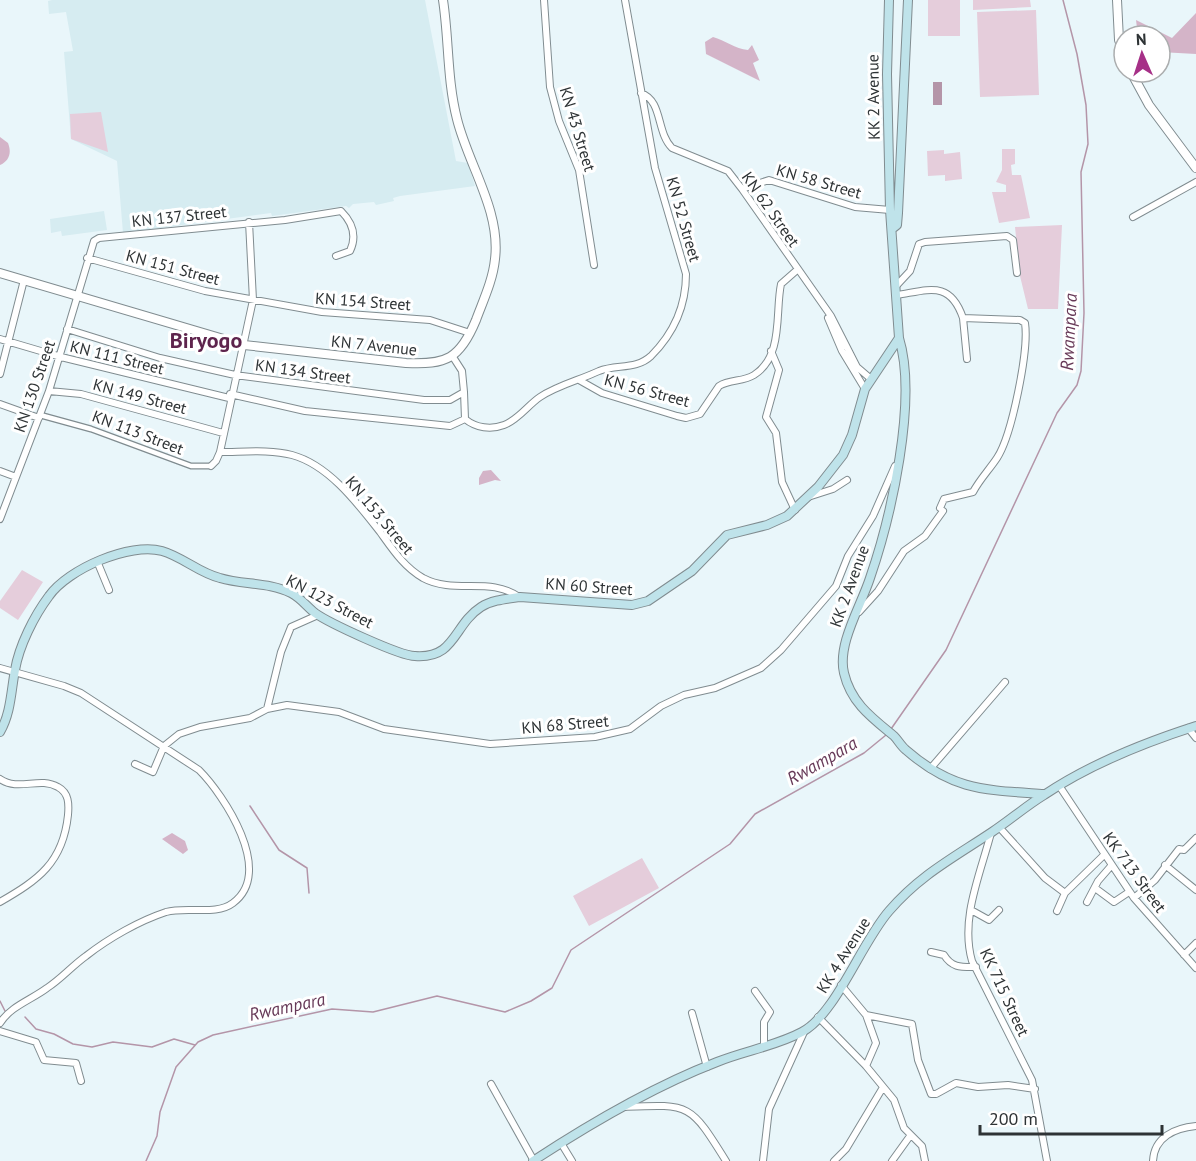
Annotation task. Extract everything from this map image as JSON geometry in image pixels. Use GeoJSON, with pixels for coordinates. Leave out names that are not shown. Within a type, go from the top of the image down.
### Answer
{"type":"FeatureCollection","features":[{"type":"Feature","properties":{"kind":"main road","name":"KK 2 Avenue"},"geometry":{"type":"LineString","coordinates":[[888,0],[890,210],[899,338],[905,369],[905,412],[880,547],[859,612],[844,645],[844,673],[853,696],[871,719],[930,769],[966,786],[1044,794]]}},
{"type":"Feature","properties":{"kind":"main road"},"geometry":{"type":"LineString","coordinates":[[892,230],[897,225],[898,213],[908,0]]}},
{"type":"Feature","properties":{"kind":"main road"},"geometry":{"type":"LineString","coordinates":[[899,338],[891,351],[905,369]]}},
{"type":"Feature","properties":{"kind":"main road","name":"KN 60 Street"},"geometry":{"type":"LineString","coordinates":[[461,629],[482,606],[520,597],[640,604],[679,581],[727,535],[775,522],[795,510],[843,455],[852,435],[865,389],[891,351]]}},
{"type":"Feature","properties":{"kind":"main road","name":"KN 123 Street"},"geometry":{"type":"LineString","coordinates":[[0,732],[10,706],[14,671],[35,620],[51,593],[69,577],[97,561],[143,549],[165,552],[209,575],[289,592],[318,615],[394,652],[409,656],[427,656],[443,651],[461,629]]}},
{"type":"Feature","properties":{"kind":"main road","name":"KK 4 Avenue"},"geometry":{"type":"LineString","coordinates":[[534,1161],[623,1107],[707,1066],[804,1032],[832,1003],[865,942],[905,892],[933,868],[991,833],[1044,794],[1128,749],[1192,727]]}},
{"type":"Feature","properties":{"kind":"street"},"geometry":{"type":"LineString","coordinates":[[443,0],[450,82],[457,120],[490,216],[496,243],[492,276],[471,333],[453,357],[462,371],[465,419]]}},
{"type":"Feature","properties":{"kind":"street","name":"KN 43 Street"},"geometry":{"type":"LineString","coordinates":[[544,0],[550,87],[559,121],[579,170],[594,266]]}},
{"type":"Feature","properties":{"kind":"street","name":"KN 52 Street"},"geometry":{"type":"LineString","coordinates":[[465,419],[487,428],[504,425],[542,396],[615,367],[642,363],[670,333],[684,301],[686,274],[655,168],[625,0]]}},
{"type":"Feature","properties":{"kind":"street"},"geometry":{"type":"LineString","coordinates":[[1117,0],[1118,24]]}},
{"type":"Feature","properties":{"kind":"street"},"geometry":{"type":"LineString","coordinates":[[1138,84],[1149,105],[1196,168]]}},
{"type":"Feature","properties":{"kind":"street","name":"KN 62 Street"},"geometry":{"type":"LineString","coordinates":[[640,93],[654,102],[665,141],[672,148],[728,171],[796,270],[825,306],[857,368],[871,379]]}},
{"type":"Feature","properties":{"kind":"street","name":"KN 58 Street"},"geometry":{"type":"LineString","coordinates":[[742,189],[769,180],[855,207],[890,210]]}},
{"type":"Feature","properties":{"kind":"street"},"geometry":{"type":"LineString","coordinates":[[1133,217],[1196,182]]}},
{"type":"Feature","properties":{"kind":"street","name":"KN 137 Street"},"geometry":{"type":"LineString","coordinates":[[78,295],[91,244],[99,238],[341,212],[354,230],[350,251],[336,256]]}},
{"type":"Feature","properties":{"kind":"street"},"geometry":{"type":"LineString","coordinates":[[220,452],[230,396],[253,300],[249,222]]}},
{"type":"Feature","properties":{"kind":"street"},"geometry":{"type":"LineString","coordinates":[[897,285],[910,271],[919,244],[925,242],[1007,236],[1013,240],[1017,273]]}},
{"type":"Feature","properties":{"kind":"street","name":"KN 151 Street"},"geometry":{"type":"LineString","coordinates":[[87,258],[205,291],[253,300]]}},
{"type":"Feature","properties":{"kind":"street","name":"KN 56 Street"},"geometry":{"type":"LineString","coordinates":[[579,380],[602,393],[677,416],[694,417],[700,414],[718,386],[753,375],[762,368],[777,333],[781,284],[796,270]]}},
{"type":"Feature","properties":{"kind":"street","name":"KN 7 Avenue"},"geometry":{"type":"LineString","coordinates":[[0,273],[243,345],[406,363],[429,364],[453,357]]}},
{"type":"Feature","properties":{"kind":"street"},"geometry":{"type":"LineString","coordinates":[[0,374],[24,280]]}},
{"type":"Feature","properties":{"kind":"street"},"geometry":{"type":"LineString","coordinates":[[897,295],[929,290],[946,291],[963,318],[967,360]]}},
{"type":"Feature","properties":{"kind":"street","name":"KN 130 Street"},"geometry":{"type":"LineString","coordinates":[[0,519],[61,357],[78,295]]}},
{"type":"Feature","properties":{"kind":"street","name":"KN 154 Street"},"geometry":{"type":"LineString","coordinates":[[253,300],[352,316],[417,318],[471,333]]}},
{"type":"Feature","properties":{"kind":"street","name":"KN 62 Street"},"geometry":{"type":"LineString","coordinates":[[825,306],[842,351],[865,389]]}},
{"type":"Feature","properties":{"kind":"street"},"geometry":{"type":"LineString","coordinates":[[859,612],[878,591],[904,551],[926,536],[942,509],[944,499],[973,492],[982,474],[997,458],[1009,428],[1020,379],[1025,323],[1020,320],[963,318]]}},
{"type":"Feature","properties":{"kind":"street","name":"KN 134 Street"},"geometry":{"type":"LineString","coordinates":[[67,329],[160,358],[235,375],[424,400],[450,400],[464,392]]}},
{"type":"Feature","properties":{"kind":"street","name":"KN 111 Street"},"geometry":{"type":"LineString","coordinates":[[0,339],[61,357],[230,396],[330,414],[450,426],[465,419]]}},
{"type":"Feature","properties":{"kind":"street"},"geometry":{"type":"LineString","coordinates":[[771,351],[778,370],[766,417],[776,433],[782,482],[795,510]]}},
{"type":"Feature","properties":{"kind":"street","name":"KN 149 Street"},"geometry":{"type":"LineString","coordinates":[[49,391],[81,394],[223,433]]}},
{"type":"Feature","properties":{"kind":"street","name":"KN 113 Street"},"geometry":{"type":"LineString","coordinates":[[0,404],[91,429],[191,466],[211,466],[220,452]]}},
{"type":"Feature","properties":{"kind":"street","name":"KN 153 Street"},"geometry":{"type":"LineString","coordinates":[[220,452],[277,452],[291,454],[313,463],[353,500],[413,572],[445,586],[495,586],[520,597]]}},
{"type":"Feature","properties":{"kind":"street","name":"KN 68 Street"},"geometry":{"type":"LineString","coordinates":[[164,746],[189,730],[250,718],[267,709],[287,705],[316,707],[339,712],[384,729],[490,744],[595,737],[630,729],[661,706],[684,695],[716,688],[761,668],[781,650],[836,586],[848,556],[873,516],[898,459]]}},
{"type":"Feature","properties":{"kind":"street"},"geometry":{"type":"LineString","coordinates":[[0,471],[16,477]]}},
{"type":"Feature","properties":{"kind":"street"},"geometry":{"type":"LineString","coordinates":[[807,498],[833,489],[847,480]]}},
{"type":"Feature","properties":{"kind":"street"},"geometry":{"type":"LineString","coordinates":[[97,561],[109,590]]}},
{"type":"Feature","properties":{"kind":"street"},"geometry":{"type":"LineString","coordinates":[[267,709],[281,652],[291,627],[318,615]]}},
{"type":"Feature","properties":{"kind":"street"},"geometry":{"type":"LineString","coordinates":[[0,668],[81,693],[199,770],[213,784],[237,826],[248,862],[247,880],[240,897],[222,908],[184,908],[151,918],[105,942],[35,996],[16,1006],[0,1023]]}},
{"type":"Feature","properties":{"kind":"street"},"geometry":{"type":"LineString","coordinates":[[930,769],[1005,682]]}},
{"type":"Feature","properties":{"kind":"street"},"geometry":{"type":"LineString","coordinates":[[1192,727],[1196,738]]}},
{"type":"Feature","properties":{"kind":"street"},"geometry":{"type":"LineString","coordinates":[[135,764],[151,772],[155,770],[164,746]]}},
{"type":"Feature","properties":{"kind":"street"},"geometry":{"type":"LineString","coordinates":[[0,779],[13,786],[44,783],[58,786],[66,794],[69,806],[63,841],[51,864],[30,885],[0,902]]}},
{"type":"Feature","properties":{"kind":"street","name":"KK 713 Street"},"geometry":{"type":"LineString","coordinates":[[1060,787],[1132,895],[1196,968]]}},
{"type":"Feature","properties":{"kind":"street"},"geometry":{"type":"LineString","coordinates":[[999,827],[1045,878],[1065,893]]}},
{"type":"Feature","properties":{"kind":"street","name":"KK 715 Street"},"geometry":{"type":"LineString","coordinates":[[991,833],[971,910],[968,941],[976,967],[1035,1089],[1047,1161]]}},
{"type":"Feature","properties":{"kind":"street"},"geometry":{"type":"LineString","coordinates":[[1095,888],[1114,902],[1145,890],[1179,849],[1184,850],[1196,838]]}},
{"type":"Feature","properties":{"kind":"street"},"geometry":{"type":"LineString","coordinates":[[1057,911],[1065,893],[1104,855]]}},
{"type":"Feature","properties":{"kind":"street"},"geometry":{"type":"LineString","coordinates":[[1087,902],[1104,872],[1111,866]]}},
{"type":"Feature","properties":{"kind":"street"},"geometry":{"type":"LineString","coordinates":[[1165,866],[1196,890]]}},
{"type":"Feature","properties":{"kind":"street"},"geometry":{"type":"LineString","coordinates":[[971,910],[989,920],[999,910]]}},
{"type":"Feature","properties":{"kind":"street"},"geometry":{"type":"LineString","coordinates":[[1184,955],[1196,943]]}},
{"type":"Feature","properties":{"kind":"street"},"geometry":{"type":"LineString","coordinates":[[931,952],[944,955],[949,963],[958,967],[976,967]]}},
{"type":"Feature","properties":{"kind":"street"},"geometry":{"type":"LineString","coordinates":[[841,985],[866,1015],[876,1043],[866,1066]]}},
{"type":"Feature","properties":{"kind":"street"},"geometry":{"type":"LineString","coordinates":[[755,991],[770,1012],[764,1022],[764,1046]]}},
{"type":"Feature","properties":{"kind":"street"},"geometry":{"type":"LineString","coordinates":[[692,1013],[707,1066]]}},
{"type":"Feature","properties":{"kind":"street"},"geometry":{"type":"LineString","coordinates":[[866,1015],[912,1023],[918,1060],[933,1095],[956,1083],[978,1087],[1008,1085],[1035,1089]]}},
{"type":"Feature","properties":{"kind":"street"},"geometry":{"type":"LineString","coordinates":[[818,1017],[866,1066],[897,1105],[903,1128],[922,1146],[925,1161]]}},
{"type":"Feature","properties":{"kind":"street"},"geometry":{"type":"LineString","coordinates":[[0,1031],[36,1042],[45,1060],[76,1063],[81,1081]]}},
{"type":"Feature","properties":{"kind":"street"},"geometry":{"type":"LineString","coordinates":[[763,1161],[769,1109],[804,1032]]}},
{"type":"Feature","properties":{"kind":"street"},"geometry":{"type":"LineString","coordinates":[[491,1084],[534,1161]]}},
{"type":"Feature","properties":{"kind":"street"},"geometry":{"type":"LineString","coordinates":[[834,1161],[846,1149],[882,1089]]}},
{"type":"Feature","properties":{"kind":"street"},"geometry":{"type":"LineString","coordinates":[[623,1107],[678,1106],[691,1112],[726,1161]]}},
{"type":"Feature","properties":{"kind":"street"},"geometry":{"type":"LineString","coordinates":[[1153,1161],[1156,1146],[1165,1137],[1178,1128],[1196,1126]]}},
{"type":"Feature","properties":{"kind":"street"},"geometry":{"type":"LineString","coordinates":[[892,1161],[910,1136]]}},
{"type":"Feature","properties":{"kind":"street"},"geometry":{"type":"LineString","coordinates":[[561,1143],[572,1161]]}},
{"type":"Feature","properties":{"kind":"shaded area"},"geometry":{"type":"Polygon","coordinates":[[[425,0],[456,161],[468,163],[475,186],[400,196],[393,198],[394,201],[376,205],[374,202],[353,204],[349,208],[346,206],[272,216],[271,213],[123,233],[117,161],[71,139],[64,52],[73,51],[66,12],[49,14],[48,1],[425,0]]]}},
{"type":"Feature","properties":{"kind":"shaded area"},"geometry":{"type":"Polygon","coordinates":[[[928,0],[960,0],[960,36],[928,36],[928,0]]]}},
{"type":"Feature","properties":{"kind":"shaded area"},"geometry":{"type":"Polygon","coordinates":[[[973,0],[1030,0],[1031,7],[973,10],[973,0]]]}},
{"type":"Feature","properties":{"kind":"shaded area"},"geometry":{"type":"Polygon","coordinates":[[[1036,10],[1039,95],[980,97],[977,12],[1036,10]]]}},
{"type":"Feature","properties":{"kind":"shaded area"},"geometry":{"type":"Polygon","coordinates":[[[1196,13],[1196,54],[1172,53],[1172,38],[1196,13]]]}},
{"type":"Feature","properties":{"kind":"shaded area"},"geometry":{"type":"Polygon","coordinates":[[[713,37],[743,49],[748,50],[752,45],[759,60],[753,63],[760,81],[706,54],[705,42],[713,37]]]}},
{"type":"Feature","properties":{"kind":"shaded area"},"geometry":{"type":"Polygon","coordinates":[[[933,82],[942,82],[942,105],[933,105],[933,82]]]}},
{"type":"Feature","properties":{"kind":"shaded area"},"geometry":{"type":"Polygon","coordinates":[[[101,112],[108,152],[71,139],[70,114],[101,112]]]}},
{"type":"Feature","properties":{"kind":"shaded area"},"geometry":{"type":"Polygon","coordinates":[[[0,137],[8,143],[10,153],[8,159],[0,165],[0,137]]]}},
{"type":"Feature","properties":{"kind":"shaded area"},"geometry":{"type":"Polygon","coordinates":[[[1002,149],[1015,149],[1015,164],[1011,165],[1012,175],[1021,175],[1030,218],[999,223],[992,192],[1006,192],[1006,185],[996,182],[1002,170],[1002,149]]]}},
{"type":"Feature","properties":{"kind":"shaded area"},"geometry":{"type":"Polygon","coordinates":[[[944,150],[944,154],[960,152],[962,179],[945,181],[945,175],[928,176],[927,151],[944,150]]]}},
{"type":"Feature","properties":{"kind":"shaded area"},"geometry":{"type":"Polygon","coordinates":[[[104,211],[107,230],[62,236],[61,231],[51,233],[50,219],[104,211]]]}},
{"type":"Feature","properties":{"kind":"shaded area"},"geometry":{"type":"Polygon","coordinates":[[[1062,225],[1058,309],[1028,309],[1020,276],[1015,227],[1062,225]]]}},
{"type":"Feature","properties":{"kind":"shaded area"},"geometry":{"type":"Polygon","coordinates":[[[491,470],[501,481],[495,480],[479,485],[479,478],[483,471],[491,470]]]}},
{"type":"Feature","properties":{"kind":"shaded area"},"geometry":{"type":"Polygon","coordinates":[[[22,570],[43,582],[18,620],[0,608],[0,601],[22,570]]]}},
{"type":"Feature","properties":{"kind":"shaded area"},"geometry":{"type":"Polygon","coordinates":[[[172,833],[185,841],[188,850],[183,854],[162,839],[172,833]]]}},
{"type":"Feature","properties":{"kind":"shaded area"},"geometry":{"type":"Polygon","coordinates":[[[642,858],[659,888],[589,926],[573,896],[642,858]]]}},
{"type":"Feature","properties":{"kind":"waterway","name":"Rwampara"},"geometry":{"type":"LineString","coordinates":[[891,729],[946,650],[1057,413],[1077,385],[1081,371],[1084,313],[1081,172],[1088,144],[1086,105],[1077,54],[1063,0]]}},
{"type":"Feature","properties":{"kind":"waterway","name":"Rwampara"},"geometry":{"type":"LineString","coordinates":[[146,1161],[157,1136],[160,1112],[176,1067],[198,1042],[213,1035],[332,1009],[373,1012],[437,996],[505,1012],[531,1001],[552,988],[571,950],[730,844],[755,814],[864,753],[886,735]]}},
{"type":"Feature","properties":{"kind":"waterway"},"geometry":{"type":"LineString","coordinates":[[250,806],[279,850],[307,868],[309,893]]}},
{"type":"Feature","properties":{"kind":"waterway"},"geometry":{"type":"LineString","coordinates":[[0,1001],[5,1011]]}},
{"type":"Feature","properties":{"kind":"waterway"},"geometry":{"type":"LineString","coordinates":[[25,1017],[36,1029],[54,1034],[73,1044],[92,1047],[113,1042],[152,1047],[174,1039],[195,1045]]}},
{"type":"Feature","properties":{"kind":"district","name":"Biryogo"},"geometry":{"type":"Point","coordinates":[206,340]}}]}
